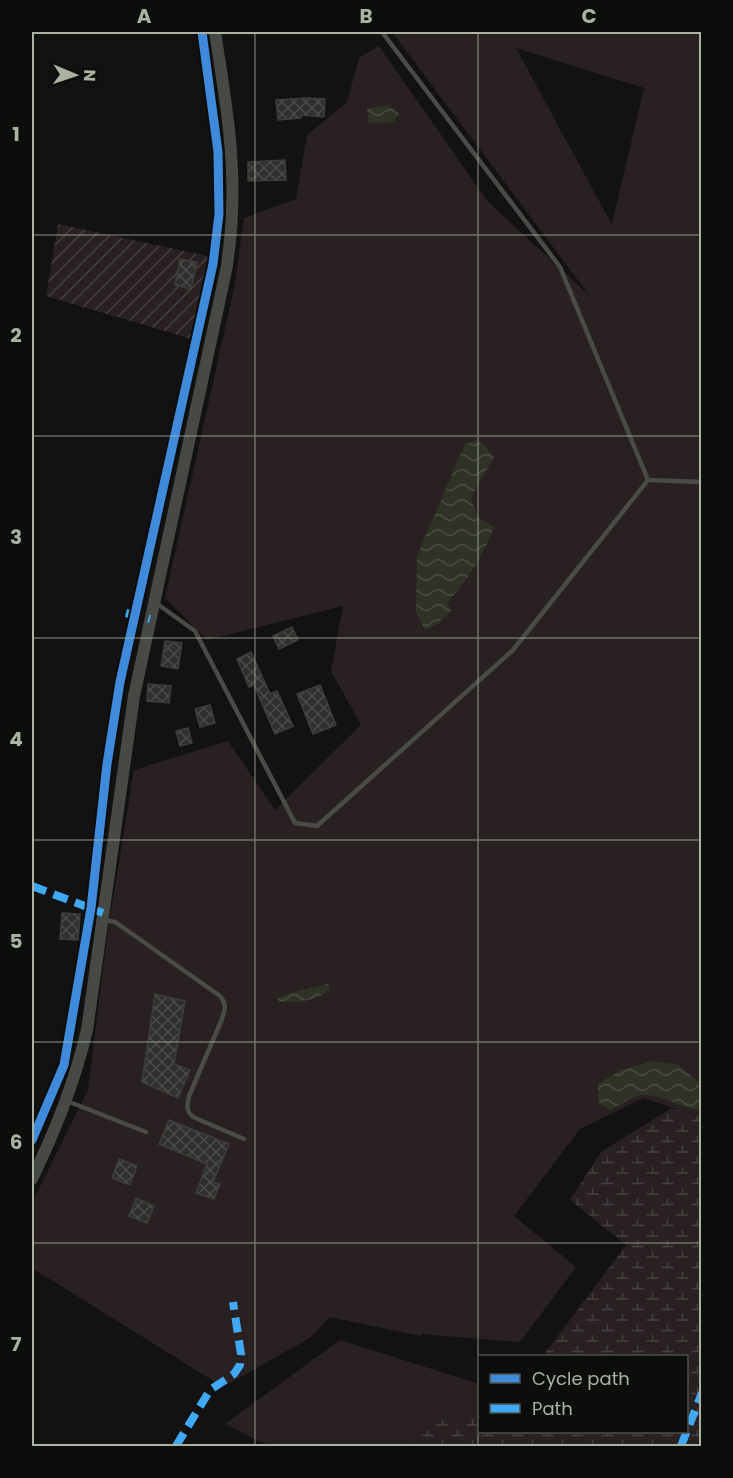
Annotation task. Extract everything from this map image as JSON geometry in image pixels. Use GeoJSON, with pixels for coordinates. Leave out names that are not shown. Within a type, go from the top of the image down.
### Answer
{"type":"FeatureCollection","features":[{"type":"Feature","properties":{"kind":"main road"},"geometry":{"type":"LineString","coordinates":[[32,1179],[67,1101],[87,1030],[127,736],[154,602],[221,300],[232,211],[232,158],[228,113],[215,32]]}},
{"type":"Feature","properties":{"kind":"lane"},"geometry":{"type":"LineString","coordinates":[[382,32],[560,267],[648,480]]}},
{"type":"Feature","properties":{"kind":"lane"},"geometry":{"type":"LineString","coordinates":[[154,602],[195,631],[295,823],[317,826],[513,650],[648,480]]}},
{"type":"Feature","properties":{"kind":"lane"},"geometry":{"type":"LineString","coordinates":[[648,480],[702,482]]}},
{"type":"Feature","properties":{"kind":"lane"},"geometry":{"type":"LineString","coordinates":[[102,919],[116,922],[222,999],[226,1008],[189,1096],[187,1108],[193,1117],[244,1140]]}},
{"type":"Feature","properties":{"kind":"lane"},"geometry":{"type":"LineString","coordinates":[[67,1101],[146,1132]]}},
{"type":"Feature","properties":{"kind":"green space"},"geometry":{"type":"Polygon","coordinates":[[[392,32],[701,32],[701,1117],[643,1098],[580,1129],[514,1216],[576,1267],[520,1342],[422,1334],[421,1336],[329,1317],[310,1338],[223,1387],[32,1268],[32,1203],[88,1090],[108,929],[134,770],[228,741],[275,810],[361,725],[331,671],[343,606],[207,640],[165,598],[234,288],[244,218],[296,199],[307,135],[347,102],[359,58],[379,46],[488,202],[589,295],[392,32]],[[516,48],[612,224],[644,88],[516,48]]]}},
{"type":"Feature","properties":{"kind":"green space"},"geometry":{"type":"Polygon","coordinates":[[[58,224],[212,257],[195,340],[46,296],[58,224]]]}},
{"type":"Feature","properties":{"kind":"green space"},"geometry":{"type":"Polygon","coordinates":[[[672,1108],[701,1117],[702,1443],[699,1446],[411,1446],[416,1437],[431,1425],[449,1418],[478,1414],[478,1433],[688,1433],[688,1355],[544,1355],[626,1245],[570,1200],[601,1152],[672,1108]]]}},
{"type":"Feature","properties":{"kind":"green space"},"geometry":{"type":"Polygon","coordinates":[[[340,1340],[478,1384],[478,1414],[449,1418],[431,1425],[416,1437],[411,1446],[269,1446],[225,1424],[340,1340]]]}},
{"type":"Feature","properties":{"kind":"water"},"geometry":{"type":"Polygon","coordinates":[[[388,105],[399,114],[393,122],[369,123],[367,109],[388,105]]]}},
{"type":"Feature","properties":{"kind":"water"},"geometry":{"type":"Polygon","coordinates":[[[477,440],[494,457],[471,497],[477,517],[494,527],[474,567],[462,586],[447,603],[451,611],[440,623],[425,630],[416,612],[417,556],[465,444],[477,440]]]}},
{"type":"Feature","properties":{"kind":"water"},"geometry":{"type":"Polygon","coordinates":[[[328,984],[330,990],[318,997],[299,1002],[278,1002],[278,998],[289,993],[328,984]]]}},
{"type":"Feature","properties":{"kind":"water"},"geometry":{"type":"Polygon","coordinates":[[[653,1061],[678,1065],[701,1084],[701,1110],[647,1095],[633,1097],[610,1110],[598,1102],[598,1084],[621,1070],[653,1061]]]}},
{"type":"Feature","properties":{"kind":"building"},"geometry":{"type":"Polygon","coordinates":[[[325,99],[324,117],[301,115],[301,118],[278,120],[276,100],[325,99]]]}},
{"type":"Feature","properties":{"kind":"building"},"geometry":{"type":"Polygon","coordinates":[[[285,160],[286,180],[248,181],[248,162],[285,160]]]}},
{"type":"Feature","properties":{"kind":"building"},"geometry":{"type":"Polygon","coordinates":[[[180,259],[197,262],[191,289],[175,285],[180,259]]]}},
{"type":"Feature","properties":{"kind":"building"},"geometry":{"type":"Polygon","coordinates":[[[292,627],[298,640],[279,649],[273,636],[292,627]]]}},
{"type":"Feature","properties":{"kind":"building"},"geometry":{"type":"Polygon","coordinates":[[[165,641],[182,643],[178,669],[161,666],[165,641]]]}},
{"type":"Feature","properties":{"kind":"building"},"geometry":{"type":"Polygon","coordinates":[[[251,652],[270,694],[277,691],[293,726],[275,734],[254,685],[249,687],[237,659],[251,652]]]}},
{"type":"Feature","properties":{"kind":"building"},"geometry":{"type":"Polygon","coordinates":[[[148,684],[171,686],[169,703],[147,701],[148,684]]]}},
{"type":"Feature","properties":{"kind":"building"},"geometry":{"type":"Polygon","coordinates":[[[320,685],[336,725],[313,734],[297,694],[320,685]]]}},
{"type":"Feature","properties":{"kind":"building"},"geometry":{"type":"Polygon","coordinates":[[[210,705],[215,723],[200,727],[195,709],[210,705]]]}},
{"type":"Feature","properties":{"kind":"building"},"geometry":{"type":"Polygon","coordinates":[[[188,728],[192,743],[180,746],[176,731],[188,728]]]}},
{"type":"Feature","properties":{"kind":"building"},"geometry":{"type":"Polygon","coordinates":[[[62,913],[80,914],[78,940],[60,939],[62,913]]]}},
{"type":"Feature","properties":{"kind":"building"},"geometry":{"type":"Polygon","coordinates":[[[155,994],[185,1001],[174,1064],[190,1070],[178,1098],[142,1082],[155,994]]]}},
{"type":"Feature","properties":{"kind":"building"},"geometry":{"type":"Polygon","coordinates":[[[169,1120],[229,1144],[213,1182],[220,1184],[214,1199],[196,1193],[207,1164],[159,1144],[169,1120]]]}},
{"type":"Feature","properties":{"kind":"building"},"geometry":{"type":"Polygon","coordinates":[[[119,1159],[137,1166],[130,1185],[112,1178],[119,1159]]]}},
{"type":"Feature","properties":{"kind":"building"},"geometry":{"type":"Polygon","coordinates":[[[136,1198],[154,1206],[147,1223],[129,1216],[136,1198]]]}},
{"type":"Feature","properties":{"kind":"marked path"},"geometry":{"type":"LineString","coordinates":[[126,613],[150,619]]}},
{"type":"Feature","properties":{"kind":"marked path"},"geometry":{"type":"LineString","coordinates":[[32,886],[103,913]]}},
{"type":"Feature","properties":{"kind":"marked path"},"geometry":{"type":"LineString","coordinates":[[176,1446],[210,1390],[234,1374],[240,1365],[241,1354],[233,1302]]}},
{"type":"Feature","properties":{"kind":"marked path"},"geometry":{"type":"LineString","coordinates":[[688,1428],[702,1393]]}},
{"type":"Feature","properties":{"kind":"marked path"},"geometry":{"type":"LineString","coordinates":[[681,1446],[686,1433]]}},
{"type":"Feature","properties":{"kind":"cycle path"},"geometry":{"type":"LineString","coordinates":[[32,1140],[64,1065],[91,908],[107,764],[120,682],[213,264],[219,214],[218,152],[202,32]]}}]}
